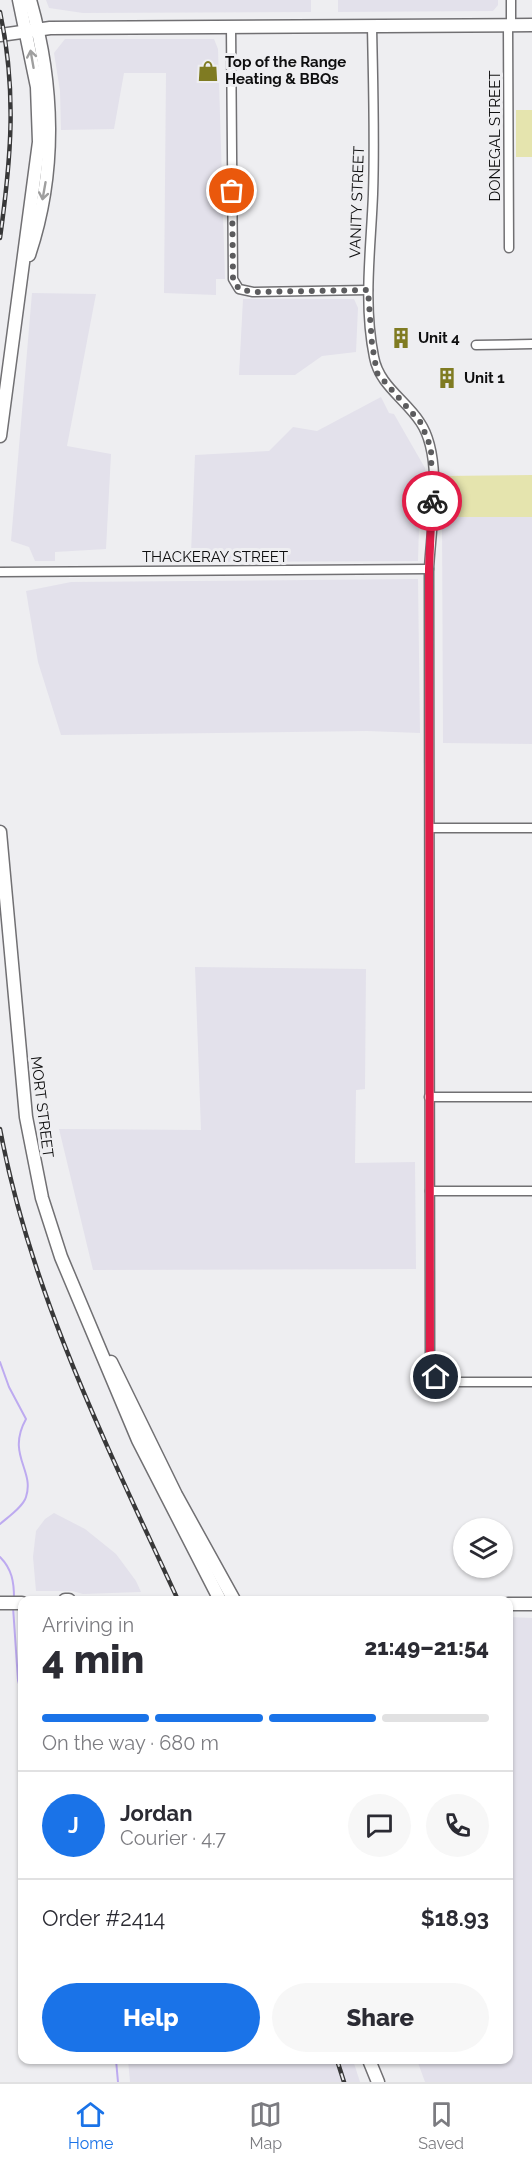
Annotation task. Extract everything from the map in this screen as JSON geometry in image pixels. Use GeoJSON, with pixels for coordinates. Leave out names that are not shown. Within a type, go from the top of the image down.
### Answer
{"type":"FeatureCollection","features":[{"type":"Feature","properties":{"kind":"main road"},"geometry":{"type":"LineString","coordinates":[[0,436],[22,273],[39,215],[49,150],[48,91],[32,30],[20,0]]}},
{"type":"Feature","properties":{"kind":"main road"},"geometry":{"type":"LineString","coordinates":[[30,0],[32,30]]}},
{"type":"Feature","properties":{"kind":"main road"},"geometry":{"type":"LineString","coordinates":[[0,35],[32,30],[231,26],[532,25]]}},
{"type":"Feature","properties":{"kind":"main road","name":"MORT STREET"},"geometry":{"type":"LineString","coordinates":[[0,832],[26,1117],[33,1158],[52,1230],[138,1440],[218,1596]]}},
{"type":"Feature","properties":{"kind":"main road","name":"MORT STREET"},"geometry":{"type":"LineString","coordinates":[[96,1339],[121,1379],[176,1495],[232,1596]]}},
{"type":"Feature","properties":{"kind":"main road"},"geometry":{"type":"LineString","coordinates":[[2,1603],[18,1603]]}},
{"type":"Feature","properties":{"kind":"main road"},"geometry":{"type":"LineString","coordinates":[[513,1604],[532,1604]]}},
{"type":"Feature","properties":{"kind":"main road"},"geometry":{"type":"LineString","coordinates":[[371,2064],[378,2082]]}},
{"type":"Feature","properties":{"kind":"street","name":"DONEGAL STREET"},"geometry":{"type":"LineString","coordinates":[[509,248],[511,0]]}},
{"type":"Feature","properties":{"kind":"street"},"geometry":{"type":"LineString","coordinates":[[231,26],[233,279],[239,289],[253,292],[368,290]]}},
{"type":"Feature","properties":{"kind":"street","name":"VANITY STREET"},"geometry":{"type":"LineString","coordinates":[[372,26],[373,192],[368,290],[372,344],[377,373],[421,423],[431,448],[433,470],[429,569],[430,1364],[436,1377],[450,1382],[532,1382]]}},
{"type":"Feature","properties":{"kind":"street"},"geometry":{"type":"LineString","coordinates":[[476,345],[532,344]]}},
{"type":"Feature","properties":{"kind":"street","name":"THACKERAY STREET"},"geometry":{"type":"LineString","coordinates":[[0,572],[429,569]]}},
{"type":"Feature","properties":{"kind":"street"},"geometry":{"type":"LineString","coordinates":[[430,828],[532,828]]}},
{"type":"Feature","properties":{"kind":"street"},"geometry":{"type":"LineString","coordinates":[[429,1097],[532,1097]]}},
{"type":"Feature","properties":{"kind":"street"},"geometry":{"type":"LineString","coordinates":[[430,1191],[532,1191]]}},
{"type":"Feature","properties":{"kind":"shaded area"},"geometry":{"type":"Polygon","coordinates":[[[46,0],[311,0],[311,12],[83,13],[49,8],[46,0]]]}},
{"type":"Feature","properties":{"kind":"shaded area"},"geometry":{"type":"Polygon","coordinates":[[[338,0],[498,0],[498,5],[493,11],[338,12],[338,0]]]}},
{"type":"Feature","properties":{"kind":"shaded area"},"geometry":{"type":"Polygon","coordinates":[[[65,39],[214,39],[218,49],[225,279],[216,279],[216,295],[164,293],[166,73],[124,73],[114,129],[61,130],[60,91],[54,53],[65,39]]]}},
{"type":"Feature","properties":{"kind":"shaded area"},"geometry":{"type":"Polygon","coordinates":[[[32,293],[96,294],[67,446],[111,454],[106,549],[55,552],[55,561],[35,561],[29,547],[11,541],[32,293]]]}},
{"type":"Feature","properties":{"kind":"shaded area"},"geometry":{"type":"Polygon","coordinates":[[[243,299],[354,299],[358,308],[356,352],[322,356],[295,375],[239,375],[243,299]]]}},
{"type":"Feature","properties":{"kind":"shaded area"},"geometry":{"type":"Polygon","coordinates":[[[381,397],[389,413],[394,414],[425,468],[428,492],[420,493],[418,561],[212,562],[191,553],[195,455],[269,451],[293,427],[317,431],[381,397]]]}},
{"type":"Feature","properties":{"kind":"shaded area"},"geometry":{"type":"Polygon","coordinates":[[[442,517],[532,517],[532,744],[443,743],[442,517]]]}},
{"type":"Feature","properties":{"kind":"shaded area"},"geometry":{"type":"Polygon","coordinates":[[[418,579],[420,733],[367,731],[61,735],[38,662],[26,591],[71,582],[418,579]]]}},
{"type":"Feature","properties":{"kind":"shaded area"},"geometry":{"type":"Polygon","coordinates":[[[195,967],[366,969],[365,1089],[356,1090],[355,1163],[415,1162],[416,1269],[93,1270],[59,1129],[201,1130],[195,967]]]}},
{"type":"Feature","properties":{"kind":"shaded area"},"geometry":{"type":"Polygon","coordinates":[[[54,1513],[85,1529],[116,1554],[136,1581],[141,1592],[83,1594],[72,1591],[36,1591],[33,1557],[36,1531],[45,1519],[54,1513]]]}},
{"type":"Feature","properties":{"kind":"shaded area"},"geometry":{"type":"Polygon","coordinates":[[[513,1617],[532,1618],[532,2082],[425,2082],[418,2064],[513,2064],[513,1617]]]}},
{"type":"Feature","properties":{"kind":"shaded area"},"geometry":{"type":"Polygon","coordinates":[[[128,2064],[354,2064],[360,2082],[130,2082],[128,2064]]]}},
{"type":"Feature","properties":{"kind":"green space"},"geometry":{"type":"Polygon","coordinates":[[[516,110],[532,110],[532,157],[516,157],[516,110]]]}},
{"type":"Feature","properties":{"kind":"green space"},"geometry":{"type":"Polygon","coordinates":[[[532,475],[532,517],[442,517],[443,476],[532,475]]]}},
{"type":"Feature","properties":{"kind":"waterway"},"geometry":{"type":"LineString","coordinates":[[0,1362],[9,1387],[26,1419],[19,1443],[28,1487],[22,1504],[0,1524]]}},
{"type":"Feature","properties":{"kind":"waterway"},"geometry":{"type":"LineString","coordinates":[[0,1557],[12,1576],[14,1598]]}},
{"type":"Feature","properties":{"kind":"waterway"},"geometry":{"type":"LineString","coordinates":[[13,1607],[18,1680]]}},
{"type":"Feature","properties":{"kind":"waterway"},"geometry":{"type":"LineString","coordinates":[[116,2064],[118,2082]]}},
{"type":"Feature","properties":{"kind":"railway"},"geometry":{"type":"LineString","coordinates":[[0,12],[9,70],[10,97],[9,153],[0,238]]}},
{"type":"Feature","properties":{"kind":"railway"},"geometry":{"type":"LineString","coordinates":[[0,1129],[14,1191],[51,1311],[99,1428],[176,1596]]}},
{"type":"Feature","properties":{"kind":"railway"},"geometry":{"type":"LineString","coordinates":[[338,2064],[344,2082]]}},
{"type":"Feature","properties":{"kind":"way so far"},"geometry":{"type":"LineString","coordinates":[[232,191],[233,279],[239,289],[253,292],[368,290],[372,344],[377,373],[421,423],[431,448],[432,501]]}},
{"type":"Feature","properties":{"kind":"place","name":"Top of the Range Heating & BBQs"},"geometry":{"type":"Point","coordinates":[208,71]}},
{"type":"Feature","properties":{"kind":"place","name":"Unit 4"},"geometry":{"type":"Point","coordinates":[401,338]}},
{"type":"Feature","properties":{"kind":"place","name":"Unit 1"},"geometry":{"type":"Point","coordinates":[447,378]}},
{"type":"Feature","properties":{"kind":"route"},"geometry":{"type":"LineString","coordinates":[[432,501],[429,569],[430,1364],[436,1377]]}}]}
